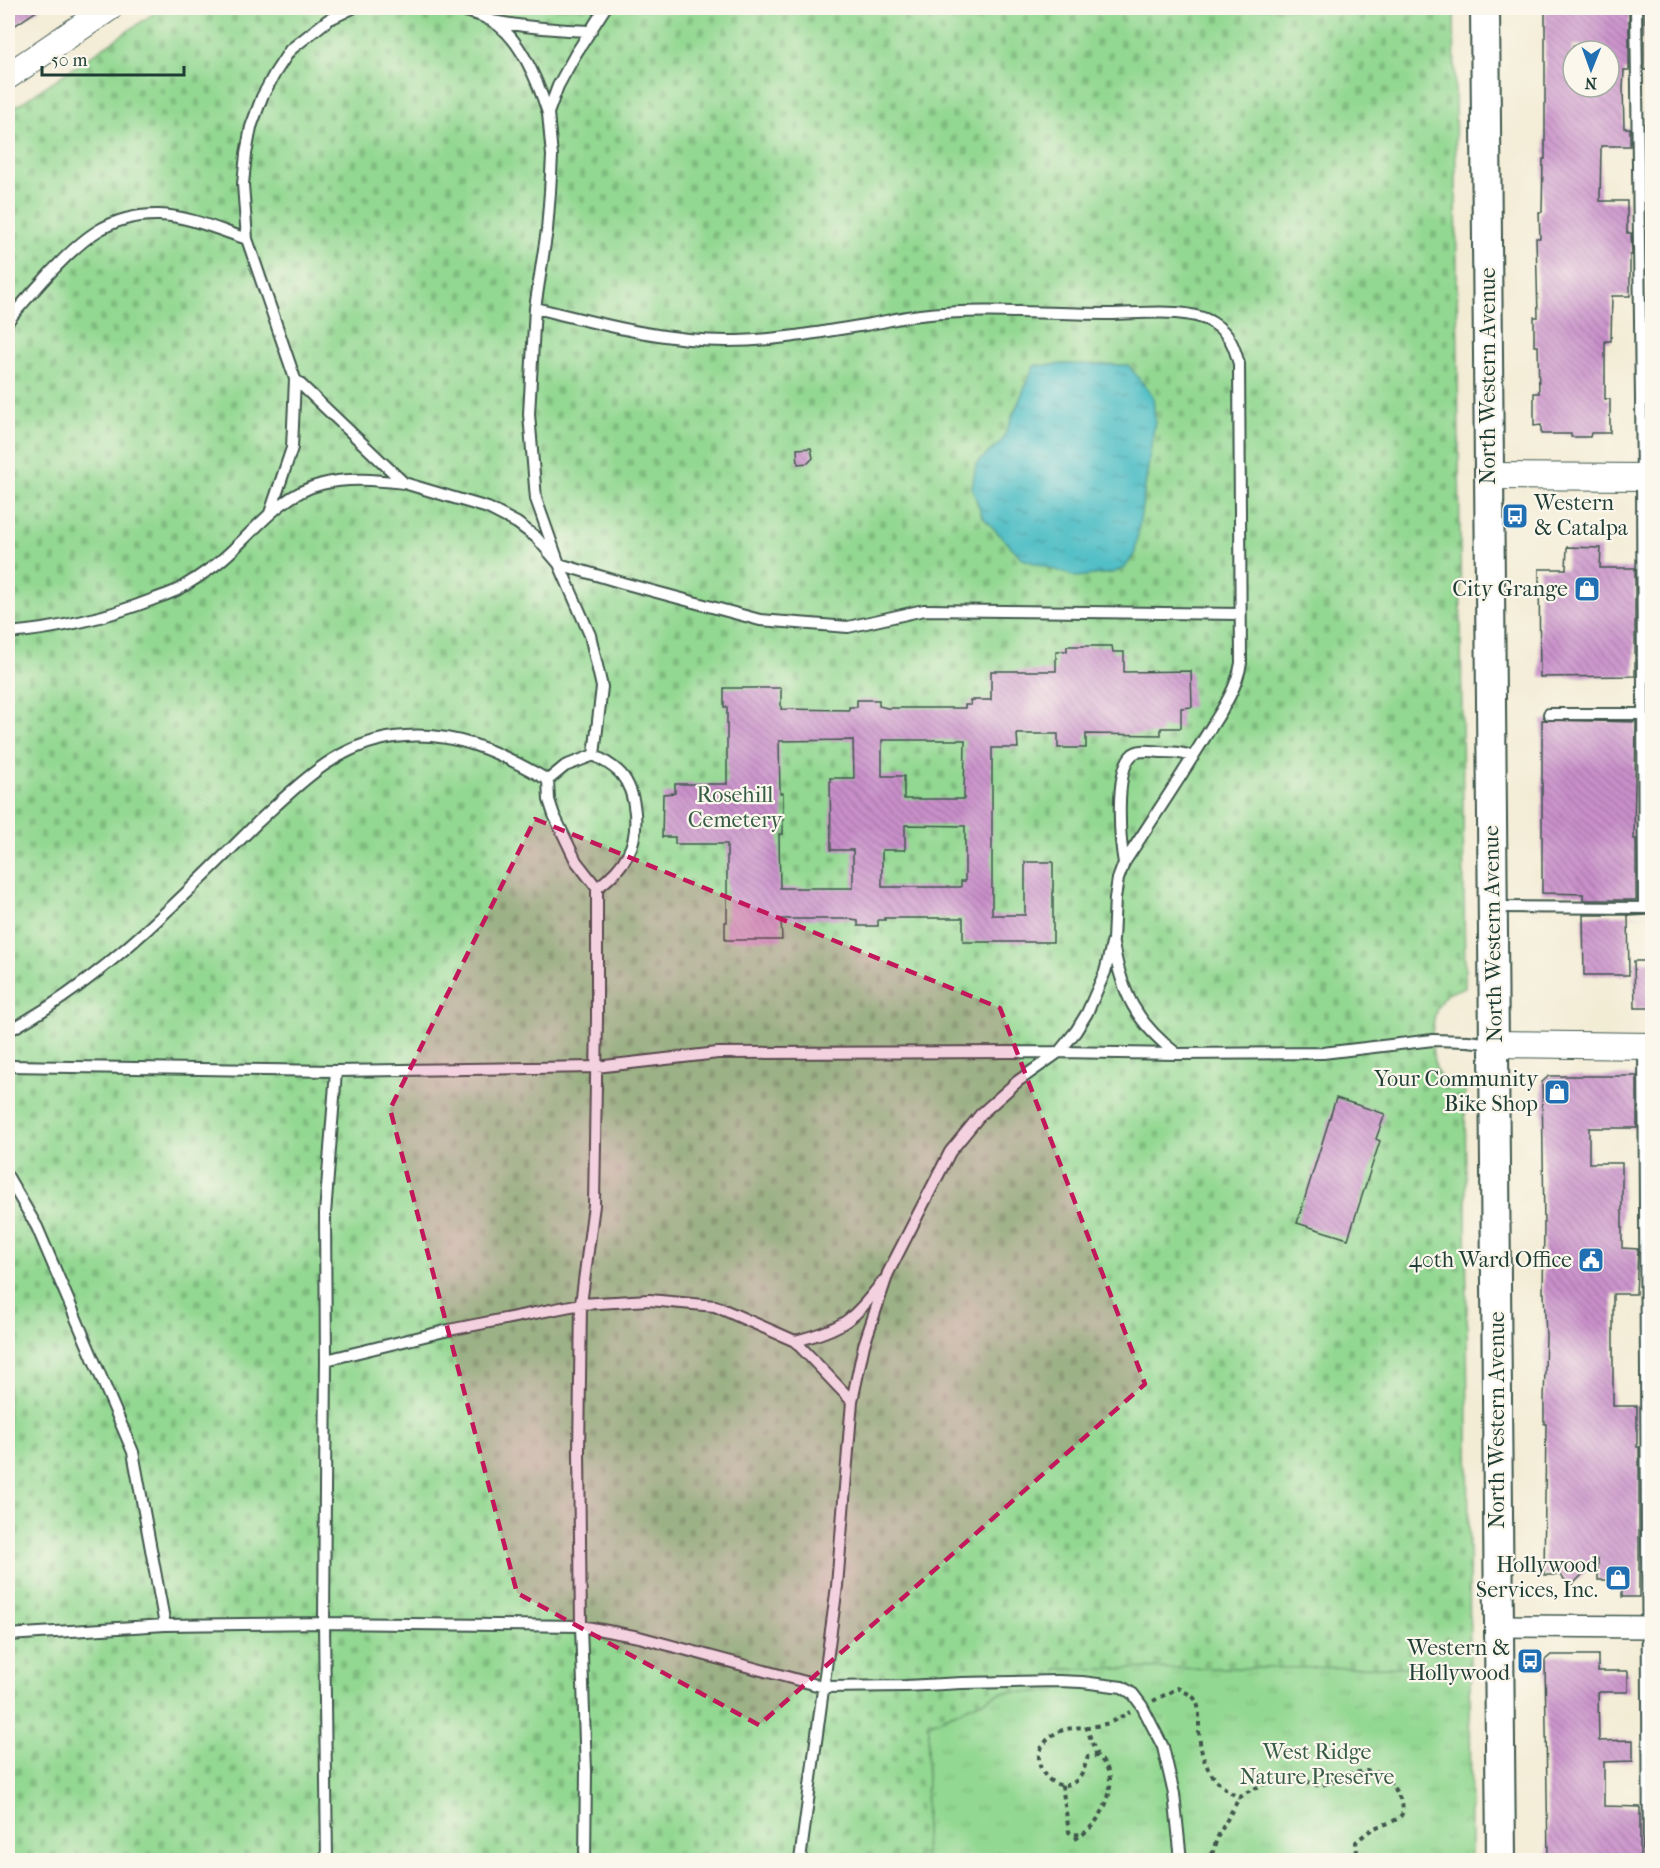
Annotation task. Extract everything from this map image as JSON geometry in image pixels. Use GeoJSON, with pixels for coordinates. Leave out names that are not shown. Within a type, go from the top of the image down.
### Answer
{"type":"FeatureCollection","features":[{"type":"Feature","properties":{"kind":"main road","name":"North Western Avenue"},"geometry":{"type":"LineString","coordinates":[[1485,8],[1501,1860]]}},
{"type":"Feature","properties":{"kind":"street"},"geometry":{"type":"LineString","coordinates":[[8,76],[109,8]]}},
{"type":"Feature","properties":{"kind":"street"},"geometry":{"type":"LineString","coordinates":[[1489,476],[1647,477]]}},
{"type":"Feature","properties":{"kind":"street"},"geometry":{"type":"LineString","coordinates":[[1494,1044],[1648,1046]]}},
{"type":"Feature","properties":{"kind":"street"},"geometry":{"type":"LineString","coordinates":[[1498,1626],[1650,1627]]}},
{"type":"Feature","properties":{"kind":"lane"},"geometry":{"type":"LineString","coordinates":[[270,514],[292,448],[295,379],[247,239],[243,184],[246,154],[251,127],[262,97],[290,50],[328,20],[354,8]]}},
{"type":"Feature","properties":{"kind":"lane"},"geometry":{"type":"LineString","coordinates":[[450,8],[470,12],[492,21],[548,29],[591,31]]}},
{"type":"Feature","properties":{"kind":"lane"},"geometry":{"type":"LineString","coordinates":[[548,113],[558,86],[605,8]]}},
{"type":"Feature","properties":{"kind":"lane"},"geometry":{"type":"LineString","coordinates":[[1492,907],[1648,908],[1643,714],[1647,477],[1636,8]]}},
{"type":"Feature","properties":{"kind":"lane"},"geometry":{"type":"LineString","coordinates":[[492,21],[507,34],[531,68],[548,113],[552,156],[550,192],[547,230],[535,308],[529,414],[536,500],[559,564],[590,634],[602,687],[594,755]]}},
{"type":"Feature","properties":{"kind":"lane"},"geometry":{"type":"LineString","coordinates":[[8,321],[70,251],[90,234],[112,222],[136,216],[160,215],[182,219],[247,239]]}},
{"type":"Feature","properties":{"kind":"lane"},"geometry":{"type":"LineString","coordinates":[[535,308],[641,333],[688,340],[727,341],[808,335],[916,315],[954,312],[1175,314],[1194,316],[1212,322],[1225,332],[1234,345],[1239,364],[1241,663],[1238,679],[1193,757],[1124,863],[1118,879],[1115,898],[1113,940],[1105,972],[1087,1013],[1059,1052],[1018,1081],[981,1114],[950,1152],[888,1273],[864,1345],[852,1401],[837,1586],[800,1860]]}},
{"type":"Feature","properties":{"kind":"lane"},"geometry":{"type":"LineString","coordinates":[[295,379],[404,483]]}},
{"type":"Feature","properties":{"kind":"lane"},"geometry":{"type":"LineString","coordinates":[[8,633],[71,623],[129,609],[178,590],[215,566],[270,514],[301,492],[321,484],[346,480],[404,483],[488,508],[517,523],[536,537],[559,564],[760,620],[848,627],[924,610],[1240,614]]}},
{"type":"Feature","properties":{"kind":"lane"},"geometry":{"type":"LineString","coordinates":[[1549,714],[1643,714]]}},
{"type":"Feature","properties":{"kind":"lane"},"geometry":{"type":"LineString","coordinates":[[8,1030],[71,991],[120,953],[167,912],[298,784],[329,760],[360,745],[393,737],[421,735],[451,738],[480,746],[513,760],[548,780]]}},
{"type":"Feature","properties":{"kind":"lane"},"geometry":{"type":"LineString","coordinates":[[1124,863],[1119,822],[1126,762],[1137,752],[1145,751],[1178,752],[1193,757]]}},
{"type":"Feature","properties":{"kind":"lane"},"geometry":{"type":"LineString","coordinates":[[548,780],[565,766],[594,755]]}},
{"type":"Feature","properties":{"kind":"lane"},"geometry":{"type":"LineString","coordinates":[[594,755],[620,773],[634,800],[633,840],[629,854],[618,869],[597,888]]}},
{"type":"Feature","properties":{"kind":"lane"},"geometry":{"type":"LineString","coordinates":[[548,780],[549,800],[554,816],[576,861],[597,888],[594,1205],[581,1304],[579,1452],[581,1626],[586,1770],[585,1860]]}},
{"type":"Feature","properties":{"kind":"lane"},"geometry":{"type":"LineString","coordinates":[[1113,940],[1118,968],[1137,1013],[1146,1027],[1177,1054]]}},
{"type":"Feature","properties":{"kind":"lane"},"geometry":{"type":"LineString","coordinates":[[8,1066],[336,1071],[596,1067],[718,1053],[1323,1053],[1433,1040],[1494,1044]]}},
{"type":"Feature","properties":{"kind":"lane"},"geometry":{"type":"LineString","coordinates":[[1648,1046],[1650,1627],[1648,1860]]}},
{"type":"Feature","properties":{"kind":"lane"},"geometry":{"type":"LineString","coordinates":[[327,1860],[324,1623],[325,1214],[336,1071]]}},
{"type":"Feature","properties":{"kind":"lane"},"geometry":{"type":"LineString","coordinates":[[8,1177],[37,1227],[133,1452],[165,1625]]}},
{"type":"Feature","properties":{"kind":"lane"},"geometry":{"type":"LineString","coordinates":[[795,1341],[820,1335],[846,1322],[862,1308],[888,1273]]}},
{"type":"Feature","properties":{"kind":"lane"},"geometry":{"type":"LineString","coordinates":[[326,1360],[449,1330],[581,1304],[649,1300],[715,1306],[795,1341],[852,1401]]}},
{"type":"Feature","properties":{"kind":"lane"},"geometry":{"type":"LineString","coordinates":[[8,1635],[165,1625],[324,1623],[581,1626],[639,1637],[824,1687],[974,1682],[1082,1682],[1122,1687],[1133,1694],[1142,1706],[1163,1747],[1174,1794],[1181,1860]]}},
{"type":"Feature","properties":{"kind":"path"},"geometry":{"type":"LineString","coordinates":[[1096,1756],[1088,1757],[1083,1772],[1077,1780],[1062,1785],[1046,1778],[1040,1764],[1041,1749],[1057,1732],[1103,1725],[1178,1688],[1195,1699],[1199,1712],[1200,1745],[1210,1773],[1227,1791],[1239,1798]]}},
{"type":"Feature","properties":{"kind":"path"},"geometry":{"type":"LineString","coordinates":[[1075,1839],[1084,1834],[1099,1817],[1109,1793],[1111,1778],[1105,1762],[1096,1756],[1086,1726]]}},
{"type":"Feature","properties":{"kind":"path"},"geometry":{"type":"LineString","coordinates":[[1205,1860],[1212,1855],[1217,1838],[1239,1798],[1246,1792],[1283,1778],[1300,1779],[1320,1786],[1352,1773],[1381,1772],[1397,1792],[1403,1813],[1400,1818],[1371,1829],[1356,1842],[1360,1860]]}},
{"type":"Feature","properties":{"kind":"path"},"geometry":{"type":"LineString","coordinates":[[1062,1785],[1069,1832],[1084,1834]]}},
{"type":"Feature","properties":{"kind":"highlighted area"},"geometry":{"type":"Polygon","coordinates":[[[535,819],[1000,1008],[1145,1384],[759,1725],[517,1593],[390,1109],[535,819]]]}},
{"type":"Feature","properties":{"kind":"green space","name":"Rosehill Cemetery"},"geometry":{"type":"Polygon","coordinates":[[[162,8],[1454,8],[1465,988],[1448,993],[1441,1001],[1434,1018],[1432,1042],[1435,1065],[1444,1081],[1465,1088],[1470,1667],[1058,1669],[1058,1692],[1003,1692],[929,1724],[924,1860],[8,1860],[8,112],[162,8]]]}},
{"type":"Feature","properties":{"kind":"green space","name":"West Ridge Nature Preserve"},"geometry":{"type":"Polygon","coordinates":[[[1470,1667],[1471,1860],[924,1860],[929,1724],[1003,1692],[1057,1692],[1057,1669],[1470,1667]]]}},
{"type":"Feature","properties":{"kind":"water"},"geometry":{"type":"Polygon","coordinates":[[[1128,365],[1153,396],[1155,421],[1135,553],[1125,568],[1112,573],[1076,577],[1023,559],[982,516],[972,488],[976,464],[1002,441],[1034,366],[1128,365]]]}},
{"type":"Feature","properties":{"kind":"building"},"geometry":{"type":"Polygon","coordinates":[[[8,8],[41,8],[8,30],[8,8]]]}},
{"type":"Feature","properties":{"kind":"building"},"geometry":{"type":"Polygon","coordinates":[[[1545,8],[1629,8],[1629,70],[1624,70],[1623,89],[1624,128],[1630,128],[1630,146],[1601,146],[1600,201],[1627,201],[1627,233],[1631,233],[1632,255],[1630,255],[1630,296],[1612,296],[1611,341],[1605,341],[1605,399],[1610,399],[1610,433],[1591,433],[1590,437],[1571,437],[1571,434],[1541,434],[1541,425],[1534,426],[1534,393],[1539,393],[1538,346],[1534,346],[1534,317],[1538,317],[1536,238],[1540,238],[1539,212],[1542,212],[1543,159],[1545,159],[1545,8]]]}},
{"type":"Feature","properties":{"kind":"building"},"geometry":{"type":"Polygon","coordinates":[[[1644,8],[1653,8],[1653,70],[1644,70],[1644,8]]]}},
{"type":"Feature","properties":{"kind":"building"},"geometry":{"type":"Polygon","coordinates":[[[1645,128],[1653,128],[1653,145],[1645,145],[1645,128]]]}},
{"type":"Feature","properties":{"kind":"building"},"geometry":{"type":"Polygon","coordinates":[[[1646,233],[1653,233],[1653,256],[1647,256],[1646,233]]]}},
{"type":"Feature","properties":{"kind":"building"},"geometry":{"type":"Polygon","coordinates":[[[811,448],[813,458],[808,463],[798,464],[797,449],[811,448]]]}},
{"type":"Feature","properties":{"kind":"building"},"geometry":{"type":"Polygon","coordinates":[[[1567,547],[1601,548],[1600,568],[1635,568],[1635,676],[1540,677],[1539,569],[1566,569],[1567,547]]]}},
{"type":"Feature","properties":{"kind":"building"},"geometry":{"type":"Polygon","coordinates":[[[1650,568],[1653,568],[1653,676],[1650,676],[1650,568]]]}},
{"type":"Feature","properties":{"kind":"building"},"geometry":{"type":"Polygon","coordinates":[[[1067,646],[1112,646],[1113,652],[1124,652],[1124,672],[1191,671],[1192,707],[1181,708],[1181,728],[1161,728],[1161,735],[1086,734],[1086,748],[1058,748],[1058,734],[1017,734],[1018,748],[992,748],[992,915],[1025,915],[1025,862],[1053,862],[1053,942],[963,942],[963,918],[884,918],[885,920],[878,920],[878,926],[858,926],[858,921],[852,919],[781,919],[782,940],[725,940],[727,844],[675,844],[675,837],[662,837],[663,794],[675,793],[675,784],[727,784],[727,707],[724,707],[724,688],[781,688],[781,709],[849,710],[849,707],[857,707],[857,700],[879,700],[879,706],[887,708],[965,708],[965,705],[971,705],[970,700],[991,700],[991,671],[1056,671],[1056,651],[1067,651],[1067,646]],[[853,740],[779,741],[780,793],[783,793],[783,834],[779,834],[780,888],[853,888],[853,850],[831,850],[830,778],[854,778],[853,740]],[[882,740],[882,776],[904,776],[904,799],[964,799],[965,740],[882,740]],[[905,825],[905,850],[882,850],[882,887],[961,887],[961,881],[965,881],[965,826],[905,825]]]}},
{"type":"Feature","properties":{"kind":"building"},"geometry":{"type":"Polygon","coordinates":[[[1542,720],[1636,722],[1634,839],[1636,839],[1636,900],[1583,900],[1583,894],[1542,893],[1542,720]]]}},
{"type":"Feature","properties":{"kind":"building"},"geometry":{"type":"Polygon","coordinates":[[[1651,722],[1653,722],[1653,809],[1651,809],[1651,722]]]}},
{"type":"Feature","properties":{"kind":"building"},"geometry":{"type":"Polygon","coordinates":[[[1651,839],[1653,839],[1653,901],[1651,900],[1651,839]]]}},
{"type":"Feature","properties":{"kind":"building"},"geometry":{"type":"Polygon","coordinates":[[[1583,915],[1648,915],[1628,916],[1629,975],[1584,975],[1583,915]]]}},
{"type":"Feature","properties":{"kind":"building"},"geometry":{"type":"Polygon","coordinates":[[[1634,961],[1653,961],[1653,1008],[1635,1008],[1634,961]]]}},
{"type":"Feature","properties":{"kind":"building"},"geometry":{"type":"Polygon","coordinates":[[[1549,1076],[1637,1076],[1637,1128],[1589,1128],[1589,1163],[1622,1163],[1622,1248],[1638,1249],[1636,1294],[1613,1294],[1613,1406],[1637,1406],[1639,1597],[1622,1597],[1622,1580],[1598,1580],[1598,1559],[1571,1586],[1560,1575],[1544,1575],[1546,1336],[1543,1293],[1542,1082],[1549,1076]]]}},
{"type":"Feature","properties":{"kind":"building"},"geometry":{"type":"Polygon","coordinates":[[[1336,1098],[1385,1114],[1376,1139],[1380,1141],[1348,1239],[1297,1223],[1336,1098]]]}},
{"type":"Feature","properties":{"kind":"building"},"geometry":{"type":"Polygon","coordinates":[[[1551,1655],[1598,1655],[1598,1671],[1628,1671],[1628,1692],[1598,1692],[1599,1741],[1633,1740],[1633,1761],[1604,1762],[1604,1806],[1640,1807],[1640,1860],[1548,1860],[1545,1660],[1551,1655]]]}},
{"type":"Feature","properties":{"kind":"place","name":"Western & Catalpa"},"geometry":{"type":"Point","coordinates":[1515,516]}},
{"type":"Feature","properties":{"kind":"place","name":"City Grange"},"geometry":{"type":"Point","coordinates":[1587,589]}},
{"type":"Feature","properties":{"kind":"place","name":"Your Community Bike Shop"},"geometry":{"type":"Point","coordinates":[1557,1092]}},
{"type":"Feature","properties":{"kind":"place","name":"40th Ward Office"},"geometry":{"type":"Point","coordinates":[1591,1260]}},
{"type":"Feature","properties":{"kind":"place","name":"Hollywood Services, Inc."},"geometry":{"type":"Point","coordinates":[1618,1578]}},
{"type":"Feature","properties":{"kind":"place","name":"Western & Hollywood"},"geometry":{"type":"Point","coordinates":[1530,1661]}}]}
